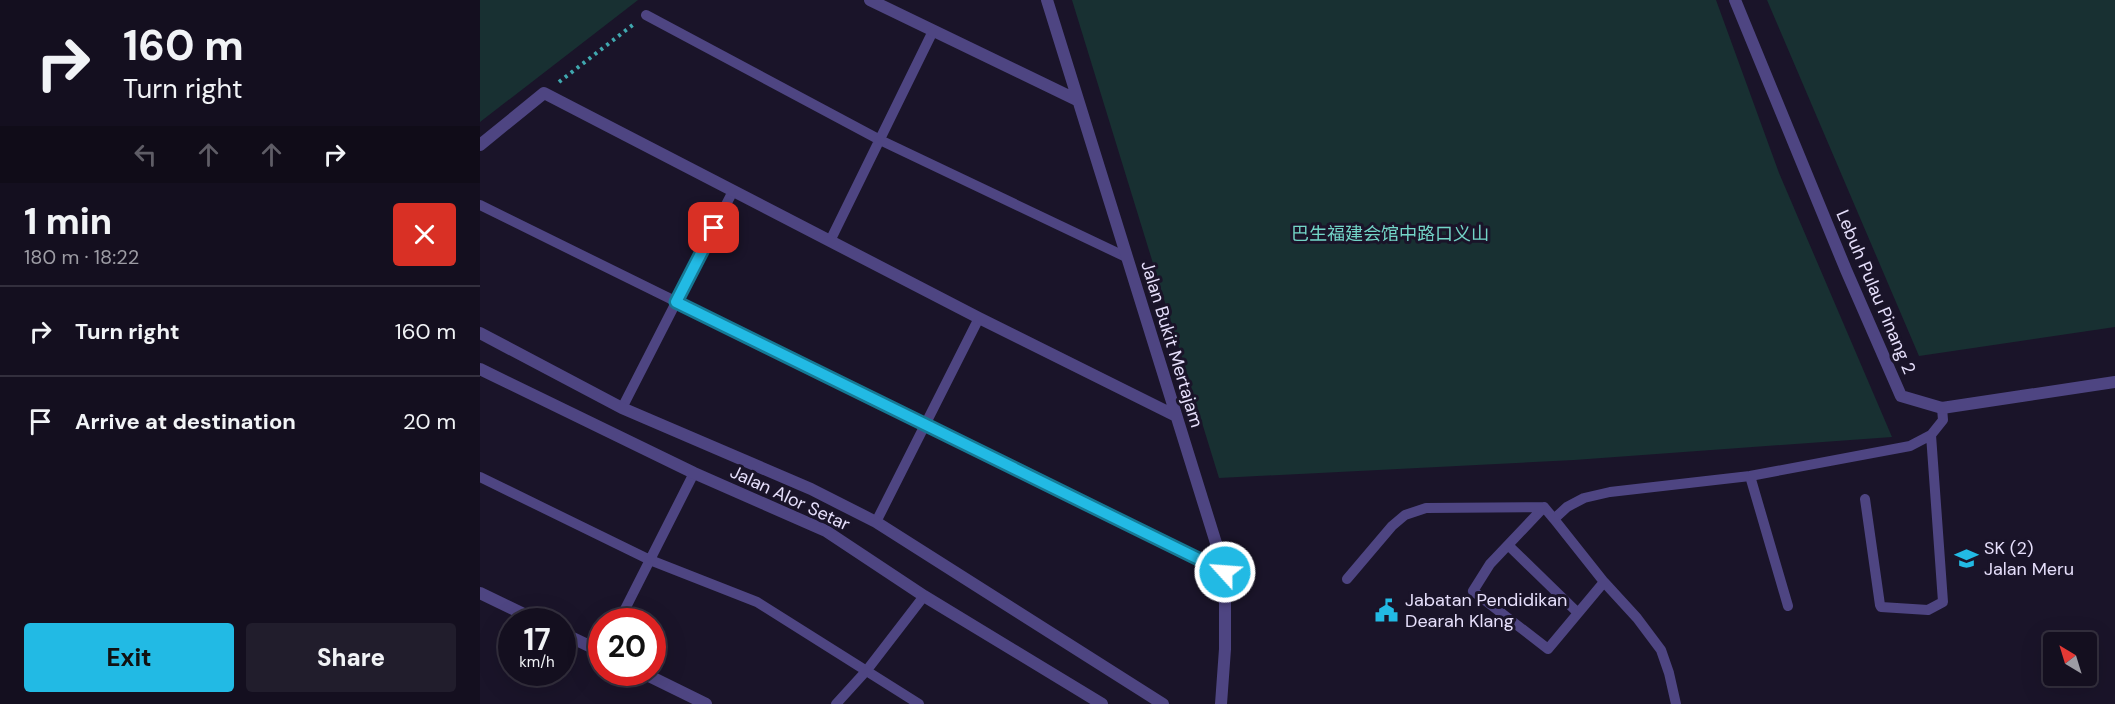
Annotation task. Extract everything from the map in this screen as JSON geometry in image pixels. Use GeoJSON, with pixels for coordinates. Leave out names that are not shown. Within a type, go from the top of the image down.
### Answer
{"type":"FeatureCollection","features":[{"type":"Feature","properties":{"kind":"street"},"geometry":{"type":"LineString","coordinates":[[870,0],[1077,100]]}},
{"type":"Feature","properties":{"kind":"street","name":"Jalan Bukit Mertajam"},"geometry":{"type":"LineString","coordinates":[[1047,0],[1225,572],[1226,649],[1221,704]]}},
{"type":"Feature","properties":{"kind":"street","name":"Lebuh Pulau Pinang 2"},"geometry":{"type":"LineString","coordinates":[[1735,0],[1846,270],[1901,396],[1942,408],[2115,382]]}},
{"type":"Feature","properties":{"kind":"street"},"geometry":{"type":"LineString","coordinates":[[480,145],[544,93],[979,318],[1176,416]]}},
{"type":"Feature","properties":{"kind":"street"},"geometry":{"type":"LineString","coordinates":[[480,333],[622,408],[811,489],[876,522],[1163,704]]}},
{"type":"Feature","properties":{"kind":"street","name":"Jalan Alor Setar"},"geometry":{"type":"LineString","coordinates":[[480,369],[694,473],[826,531],[924,596],[1102,704]]}},
{"type":"Feature","properties":{"kind":"street"},"geometry":{"type":"LineString","coordinates":[[480,593],[511,608]]}},
{"type":"Feature","properties":{"kind":"street"},"geometry":{"type":"LineString","coordinates":[[666,684],[706,704]]}},
{"type":"Feature","properties":{"kind":"lane"},"geometry":{"type":"LineString","coordinates":[[646,15],[880,140],[1126,257]]}},
{"type":"Feature","properties":{"kind":"lane"},"geometry":{"type":"LineString","coordinates":[[830,241],[933,31]]}},
{"type":"Feature","properties":{"kind":"lane"},"geometry":{"type":"LineString","coordinates":[[622,408],[733,191]]}},
{"type":"Feature","properties":{"kind":"lane"},"geometry":{"type":"LineString","coordinates":[[480,205],[1225,572]]}},
{"type":"Feature","properties":{"kind":"lane"},"geometry":{"type":"LineString","coordinates":[[876,522],[979,318]]}},
{"type":"Feature","properties":{"kind":"lane"},"geometry":{"type":"LineString","coordinates":[[1554,519],[1567,507],[1584,498],[1610,492],[1750,476],[1910,446],[1931,435],[1943,420],[1942,408]]}},
{"type":"Feature","properties":{"kind":"lane"},"geometry":{"type":"LineString","coordinates":[[1865,500],[1881,607],[1928,610],[1943,602],[1931,435]]}},
{"type":"Feature","properties":{"kind":"lane"},"geometry":{"type":"LineString","coordinates":[[626,608],[694,473]]}},
{"type":"Feature","properties":{"kind":"lane"},"geometry":{"type":"LineString","coordinates":[[1750,476],[1788,606]]}},
{"type":"Feature","properties":{"kind":"lane"},"geometry":{"type":"LineString","coordinates":[[480,477],[650,560],[757,602],[919,704]]}},
{"type":"Feature","properties":{"kind":"lane"},"geometry":{"type":"LineString","coordinates":[[1544,507],[1661,650],[1670,673],[1676,704]]}},
{"type":"Feature","properties":{"kind":"lane"},"geometry":{"type":"LineString","coordinates":[[1544,507],[1490,564],[1473,591],[1548,649],[1604,582]]}},
{"type":"Feature","properties":{"kind":"lane"},"geometry":{"type":"LineString","coordinates":[[1347,579],[1392,526],[1406,515],[1426,508],[1544,507]]}},
{"type":"Feature","properties":{"kind":"lane"},"geometry":{"type":"LineString","coordinates":[[1508,545],[1578,613]]}},
{"type":"Feature","properties":{"kind":"lane"},"geometry":{"type":"LineString","coordinates":[[836,704],[867,670],[924,596]]}},
{"type":"Feature","properties":{"kind":"path"},"geometry":{"type":"LineString","coordinates":[[544,93],[646,15]]}},
{"type":"Feature","properties":{"kind":"green space"},"geometry":{"type":"Polygon","coordinates":[[[480,0],[638,0],[480,122],[480,0]]]}},
{"type":"Feature","properties":{"kind":"green space","name":"巴生福建会馆中路口义山"},"geometry":{"type":"Polygon","coordinates":[[[1072,0],[1716,0],[1779,173],[1892,437],[1574,460],[1219,478],[1072,0]]]}},
{"type":"Feature","properties":{"kind":"green space"},"geometry":{"type":"Polygon","coordinates":[[[1767,0],[2115,0],[2115,327],[1919,356],[1767,0]]]}},
{"type":"Feature","properties":{"kind":"place","name":"SK (2) Jalan Meru"},"geometry":{"type":"Point","coordinates":[1966,558]}},
{"type":"Feature","properties":{"kind":"place","name":"Jabatan Pendidikan Dearah Klang"},"geometry":{"type":"Point","coordinates":[1387,610]}},
{"type":"Feature","properties":{"kind":"route"},"geometry":{"type":"LineString","coordinates":[[714,228],[676,302],[1225,572]]}}]}
